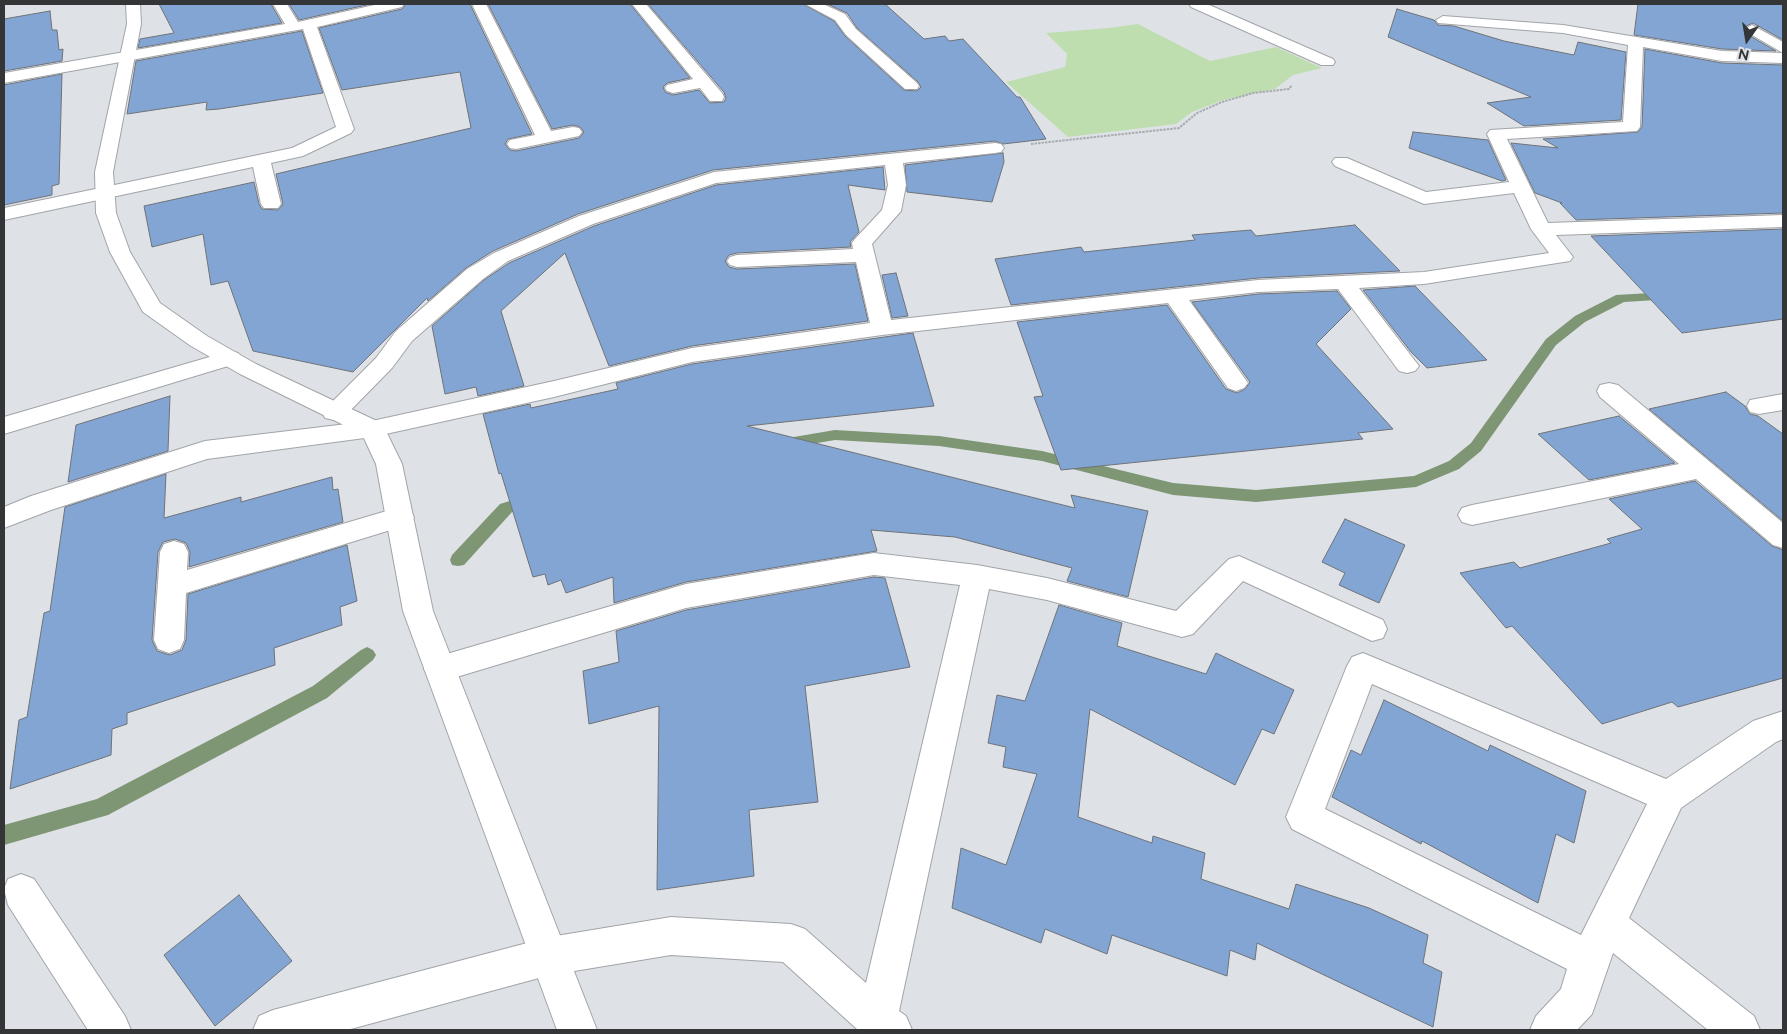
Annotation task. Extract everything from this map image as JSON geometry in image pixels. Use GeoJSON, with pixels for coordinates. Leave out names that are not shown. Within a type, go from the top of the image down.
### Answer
{"type":"FeatureCollection","features":[{"type":"Feature","properties":{"kind":"street"},"geometry":{"type":"LineString","coordinates":[[133,4],[134,24],[104,172],[106,213],[120,252],[150,307],[230,358],[334,412],[372,429],[389,464],[418,611],[577,1030]]}},
{"type":"Feature","properties":{"kind":"street"},"geometry":{"type":"LineString","coordinates":[[4,214],[297,152],[345,129],[301,25],[280,4]]}},
{"type":"Feature","properties":{"kind":"street"},"geometry":{"type":"LineString","coordinates":[[4,78],[126,58],[301,25],[397,4]]}},
{"type":"Feature","properties":{"kind":"street"},"geometry":{"type":"LineString","coordinates":[[479,4],[545,136]]}},
{"type":"Feature","properties":{"kind":"street"},"geometry":{"type":"LineString","coordinates":[[639,4],[716,97]]}},
{"type":"Feature","properties":{"kind":"street"},"geometry":{"type":"LineString","coordinates":[[812,4],[840,17],[851,32],[911,86]]}},
{"type":"Feature","properties":{"kind":"street"},"geometry":{"type":"LineString","coordinates":[[1196,4],[1327,62]]}},
{"type":"Feature","properties":{"kind":"street"},"geometry":{"type":"LineString","coordinates":[[1443,20],[1563,29],[1722,56],[1783,58]]}},
{"type":"Feature","properties":{"kind":"street"},"geometry":{"type":"LineString","coordinates":[[1752,29],[1783,48]]}},
{"type":"Feature","properties":{"kind":"street"},"geometry":{"type":"LineString","coordinates":[[4,518],[41,503],[204,450],[372,429],[554,389],[692,355],[882,328],[1174,295],[1258,286],[1424,278],[1563,257],[1541,229],[1496,134],[1631,128],[1636,42]]}},
{"type":"Feature","properties":{"kind":"street"},"geometry":{"type":"LineString","coordinates":[[673,88],[704,82]]}},
{"type":"Feature","properties":{"kind":"street"},"geometry":{"type":"LineString","coordinates":[[516,144],[545,136],[573,132]]}},
{"type":"Feature","properties":{"kind":"street"},"geometry":{"type":"LineString","coordinates":[[334,412],[384,364],[404,336],[475,274],[502,257],[538,240],[605,214],[714,178],[995,148]]}},
{"type":"Feature","properties":{"kind":"street"},"geometry":{"type":"LineString","coordinates":[[261,160],[271,204]]}},
{"type":"Feature","properties":{"kind":"street"},"geometry":{"type":"LineString","coordinates":[[882,328],[862,243],[891,211],[897,185],[893,160]]}},
{"type":"Feature","properties":{"kind":"street"},"geometry":{"type":"LineString","coordinates":[[1341,162],[1424,198],[1522,186]]}},
{"type":"Feature","properties":{"kind":"street"},"geometry":{"type":"LineString","coordinates":[[1541,229],[1783,222]]}},
{"type":"Feature","properties":{"kind":"street"},"geometry":{"type":"LineString","coordinates":[[737,261],[865,256]]}},
{"type":"Feature","properties":{"kind":"street"},"geometry":{"type":"LineString","coordinates":[[1344,282],[1407,366]]}},
{"type":"Feature","properties":{"kind":"street"},"geometry":{"type":"LineString","coordinates":[[1174,295],[1236,383]]}},
{"type":"Feature","properties":{"kind":"street"},"geometry":{"type":"LineString","coordinates":[[4,426],[230,358]]}},
{"type":"Feature","properties":{"kind":"street"},"geometry":{"type":"LineString","coordinates":[[1609,391],[1783,538]]}},
{"type":"Feature","properties":{"kind":"street"},"geometry":{"type":"LineString","coordinates":[[1759,406],[1783,402]]}},
{"type":"Feature","properties":{"kind":"street"},"geometry":{"type":"LineString","coordinates":[[1472,516],[1702,469]]}},
{"type":"Feature","properties":{"kind":"street"},"geometry":{"type":"LineString","coordinates":[[172,586],[400,517]]}},
{"type":"Feature","properties":{"kind":"street"},"geometry":{"type":"LineString","coordinates":[[169,640],[174,552]]}},
{"type":"Feature","properties":{"kind":"street"},"geometry":{"type":"LineString","coordinates":[[440,669],[686,596],[874,564],[977,576],[1047,589],[1182,625],[1240,567],[1372,629]]}},
{"type":"Feature","properties":{"kind":"street"},"geometry":{"type":"LineString","coordinates":[[884,1025],[977,576]]}},
{"type":"Feature","properties":{"kind":"street"},"geometry":{"type":"LineString","coordinates":[[1589,960],[1304,817],[1363,666],[1669,797]]}},
{"type":"Feature","properties":{"kind":"street"},"geometry":{"type":"LineString","coordinates":[[1550,1030],[1578,1000],[1589,960],[1669,797],[1765,731],[1783,725]]}},
{"type":"Feature","properties":{"kind":"street"},"geometry":{"type":"LineString","coordinates":[[21,892],[111,1030]]}},
{"type":"Feature","properties":{"kind":"street"},"geometry":{"type":"LineString","coordinates":[[1607,924],[1740,1030]]}},
{"type":"Feature","properties":{"kind":"street"},"geometry":{"type":"LineString","coordinates":[[273,1030],[550,956],[671,936],[791,942],[884,1025]]}},
{"type":"Feature","properties":{"kind":"path"},"geometry":{"type":"LineString","coordinates":[[995,148],[1179,128],[1197,113],[1222,102],[1253,93],[1289,89],[1293,82]]}},
{"type":"Feature","properties":{"kind":"green space"},"geometry":{"type":"Polygon","coordinates":[[[1138,24],[1210,61],[1276,47],[1322,68],[1293,75],[1275,89],[1223,100],[1192,112],[1176,124],[1068,137],[1006,82],[1065,67],[1067,54],[1046,33],[1138,24]]]}},
{"type":"Feature","properties":{"kind":"building"},"geometry":{"type":"Polygon","coordinates":[[[159,4],[271,4],[282,23],[138,48],[140,39],[174,33],[159,4]]]}},
{"type":"Feature","properties":{"kind":"building"},"geometry":{"type":"Polygon","coordinates":[[[289,4],[371,4],[299,20],[289,4]]]}},
{"type":"Feature","properties":{"kind":"building"},"geometry":{"type":"Polygon","coordinates":[[[406,4],[470,4],[532,134],[508,139],[505,144],[510,150],[516,151],[579,138],[584,132],[580,127],[573,125],[552,129],[488,4],[630,4],[690,78],[667,83],[663,87],[665,92],[673,95],[699,90],[710,103],[724,102],[726,98],[724,92],[648,4],[803,4],[834,21],[845,36],[904,90],[917,91],[921,87],[918,82],[857,28],[847,13],[827,4],[885,4],[924,39],[945,36],[949,41],[963,39],[1017,97],[1020,97],[1046,139],[1003,144],[995,141],[713,170],[578,214],[493,251],[466,268],[428,301],[427,298],[353,372],[253,351],[228,281],[211,285],[203,234],[152,247],[144,206],[254,182],[262,209],[278,210],[283,204],[276,174],[471,128],[460,72],[342,90],[319,28],[402,9],[406,4]]]}},
{"type":"Feature","properties":{"kind":"building"},"geometry":{"type":"Polygon","coordinates":[[[1638,4],[1783,4],[1783,40],[1753,23],[1744,27],[1745,33],[1776,51],[1722,49],[1634,35],[1638,4]]]}},
{"type":"Feature","properties":{"kind":"building"},"geometry":{"type":"Polygon","coordinates":[[[1397,9],[1434,20],[1438,25],[1454,26],[1504,41],[1574,55],[1578,42],[1626,52],[1621,120],[1524,126],[1487,103],[1531,97],[1388,37],[1397,9]]]}},
{"type":"Feature","properties":{"kind":"building"},"geometry":{"type":"Polygon","coordinates":[[[50,11],[52,30],[57,30],[59,50],[63,49],[62,61],[4,71],[4,19],[50,11]]]}},
{"type":"Feature","properties":{"kind":"building"},"geometry":{"type":"Polygon","coordinates":[[[302,31],[323,93],[219,109],[206,110],[207,102],[127,114],[136,61],[302,31]]]}},
{"type":"Feature","properties":{"kind":"building"},"geometry":{"type":"Polygon","coordinates":[[[1645,49],[1722,63],[1783,65],[1783,213],[1576,220],[1560,203],[1562,203],[1535,193],[1511,143],[1558,148],[1543,139],[1638,132],[1642,127],[1645,49]]]}},
{"type":"Feature","properties":{"kind":"building"},"geometry":{"type":"Polygon","coordinates":[[[62,74],[59,184],[52,186],[52,195],[4,205],[4,85],[62,74]]]}},
{"type":"Feature","properties":{"kind":"building"},"geometry":{"type":"Polygon","coordinates":[[[1413,132],[1488,140],[1506,180],[1502,181],[1409,148],[1413,132]]]}},
{"type":"Feature","properties":{"kind":"building"},"geometry":{"type":"Polygon","coordinates":[[[1003,153],[1004,162],[992,202],[907,192],[905,165],[1003,153]]]}},
{"type":"Feature","properties":{"kind":"building"},"geometry":{"type":"Polygon","coordinates":[[[883,167],[885,190],[848,185],[859,232],[850,242],[851,247],[737,253],[729,255],[725,261],[729,267],[737,269],[855,264],[868,321],[692,346],[609,366],[565,253],[501,311],[524,386],[478,396],[476,387],[445,394],[432,326],[484,280],[509,263],[594,226],[716,185],[883,167]]]}},
{"type":"Feature","properties":{"kind":"building"},"geometry":{"type":"Polygon","coordinates":[[[1355,225],[1400,271],[1258,278],[1011,305],[995,259],[1081,247],[1084,252],[1195,240],[1192,235],[1251,230],[1256,236],[1355,225]]]}},
{"type":"Feature","properties":{"kind":"building"},"geometry":{"type":"Polygon","coordinates":[[[1783,229],[1783,319],[1682,333],[1591,236],[1783,229]]]}},
{"type":"Feature","properties":{"kind":"building"},"geometry":{"type":"Polygon","coordinates":[[[896,273],[908,316],[892,318],[882,275],[896,273]]]}},
{"type":"Feature","properties":{"kind":"building"},"geometry":{"type":"Polygon","coordinates":[[[1415,286],[1487,360],[1427,368],[1411,352],[1363,290],[1415,286]]]}},
{"type":"Feature","properties":{"kind":"building"},"geometry":{"type":"Polygon","coordinates":[[[1337,291],[1351,309],[1316,344],[1393,429],[1358,433],[1363,439],[1061,470],[1034,397],[1043,396],[1017,322],[1167,305],[1226,389],[1237,393],[1245,389],[1250,382],[1192,302],[1258,294],[1337,291]]]}},
{"type":"Feature","properties":{"kind":"building"},"geometry":{"type":"Polygon","coordinates":[[[913,333],[934,406],[747,426],[1075,508],[1071,495],[1148,511],[1128,597],[1067,581],[1072,568],[955,537],[871,530],[877,551],[686,582],[614,603],[613,577],[566,593],[561,580],[548,585],[545,574],[533,577],[501,473],[499,474],[483,414],[530,404],[531,408],[618,389],[616,383],[692,364],[913,333]]]}},
{"type":"Feature","properties":{"kind":"building"},"geometry":{"type":"Polygon","coordinates":[[[1726,392],[1745,406],[1750,414],[1758,416],[1783,434],[1783,521],[1649,409],[1726,392]]]}},
{"type":"Feature","properties":{"kind":"building"},"geometry":{"type":"Polygon","coordinates":[[[170,396],[168,451],[68,482],[76,425],[170,396]]]}},
{"type":"Feature","properties":{"kind":"building"},"geometry":{"type":"Polygon","coordinates":[[[1619,416],[1675,463],[1589,480],[1538,434],[1619,416]]]}},
{"type":"Feature","properties":{"kind":"building"},"geometry":{"type":"Polygon","coordinates":[[[166,474],[164,518],[241,497],[241,502],[332,477],[333,490],[338,489],[343,522],[189,567],[190,552],[186,543],[175,539],[163,542],[158,552],[152,640],[157,651],[170,655],[182,650],[186,640],[188,594],[347,545],[357,601],[340,607],[342,625],[274,648],[275,665],[127,713],[127,724],[112,729],[111,755],[10,789],[19,720],[27,717],[44,613],[50,611],[65,507],[166,474]]]}},
{"type":"Feature","properties":{"kind":"building"},"geometry":{"type":"Polygon","coordinates":[[[1695,481],[1772,546],[1783,550],[1783,678],[1678,707],[1672,702],[1602,724],[1512,626],[1506,628],[1460,573],[1514,562],[1520,568],[1611,543],[1607,539],[1642,529],[1609,499],[1695,481]]]}},
{"type":"Feature","properties":{"kind":"building"},"geometry":{"type":"Polygon","coordinates":[[[1345,519],[1405,545],[1379,603],[1339,585],[1345,573],[1322,562],[1345,519]]]}},
{"type":"Feature","properties":{"kind":"building"},"geometry":{"type":"Polygon","coordinates":[[[874,577],[885,578],[910,667],[805,686],[818,802],[749,810],[754,876],[657,890],[659,706],[589,724],[583,671],[619,662],[616,631],[686,610],[874,577]]]}},
{"type":"Feature","properties":{"kind":"building"},"geometry":{"type":"Polygon","coordinates":[[[1059,605],[1122,623],[1117,646],[1206,674],[1216,653],[1294,690],[1274,734],[1262,729],[1235,785],[1090,709],[1078,817],[1152,843],[1153,836],[1205,853],[1201,879],[1289,909],[1296,884],[1369,908],[1428,935],[1423,963],[1442,972],[1433,1027],[1257,943],[1255,960],[1230,950],[1227,976],[1112,935],[1107,954],[1045,929],[1041,943],[952,908],[961,848],[1006,865],[1037,774],[1003,767],[1006,747],[988,743],[997,695],[1025,701],[1059,605]]]}},
{"type":"Feature","properties":{"kind":"building"},"geometry":{"type":"Polygon","coordinates":[[[1384,700],[1488,751],[1490,745],[1586,791],[1574,843],[1556,834],[1538,903],[1422,841],[1421,844],[1332,797],[1351,750],[1361,755],[1384,700]]]}},
{"type":"Feature","properties":{"kind":"building"},"geometry":{"type":"Polygon","coordinates":[[[239,895],[292,961],[215,1026],[164,955],[239,895]]]}},
{"type":"Feature","properties":{"kind":"waterway"},"geometry":{"type":"LineString","coordinates":[[782,444],[835,435],[939,441],[1042,456],[1173,489],[1256,496],[1416,481],[1454,465],[1476,447],[1551,342],[1580,319],[1621,298],[1668,296]]}},
{"type":"Feature","properties":{"kind":"waterway"},"geometry":{"type":"LineString","coordinates":[[458,560],[506,508],[532,500]]}},
{"type":"Feature","properties":{"kind":"waterway"},"geometry":{"type":"LineString","coordinates":[[4,835],[101,808],[320,692],[367,655]]}}]}
